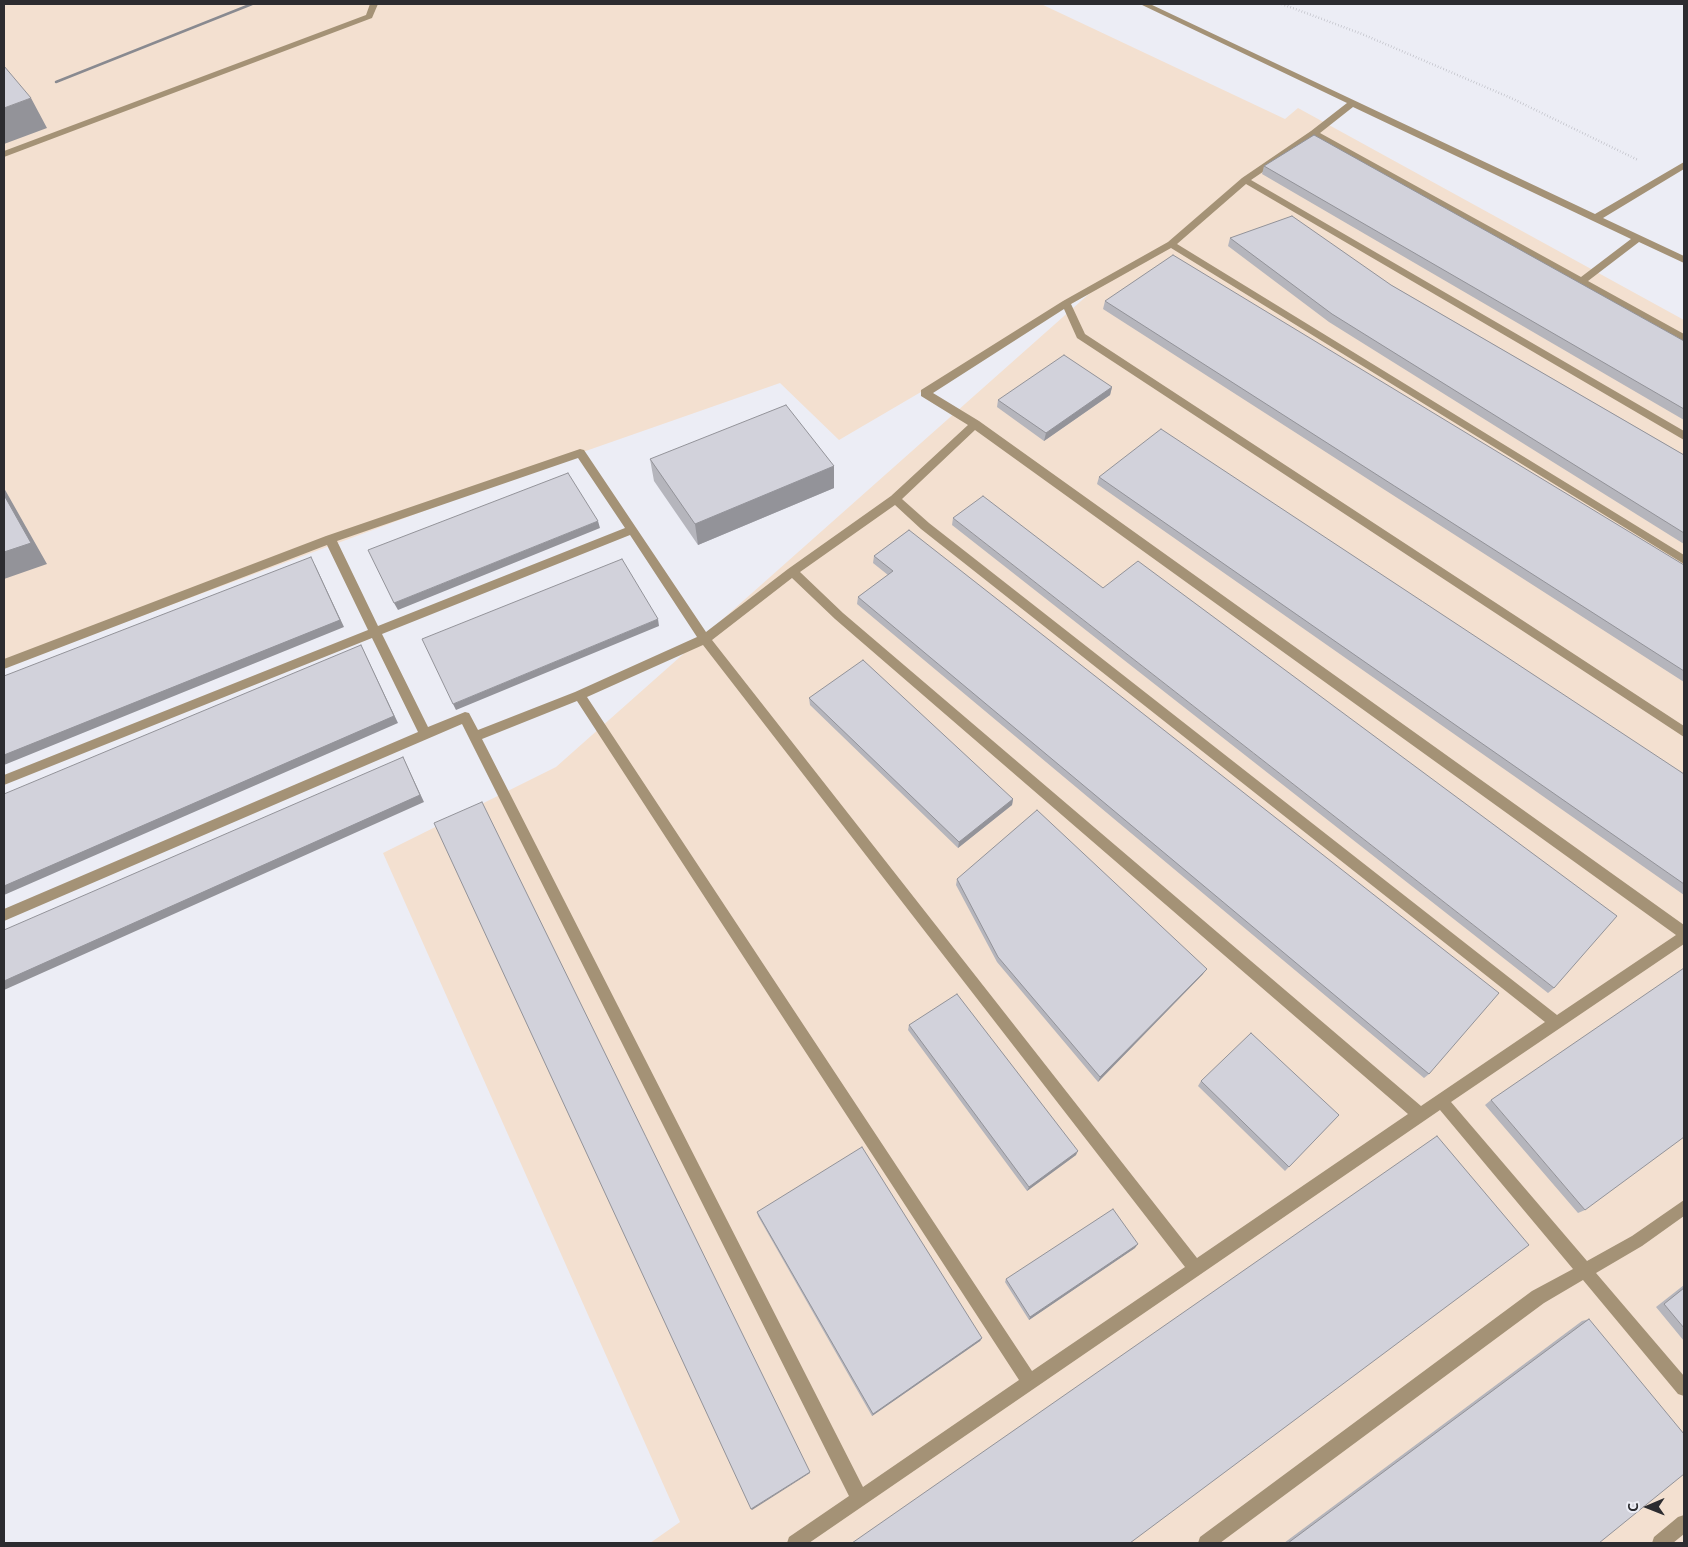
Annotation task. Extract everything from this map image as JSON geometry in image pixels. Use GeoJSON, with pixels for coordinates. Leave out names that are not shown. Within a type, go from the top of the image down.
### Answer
{"type":"FeatureCollection","features":[{"type":"Feature","properties":{"kind":"street"},"geometry":{"type":"LineString","coordinates":[[4,154],[369,16],[374,4]]}},
{"type":"Feature","properties":{"kind":"street"},"geometry":{"type":"LineString","coordinates":[[1144,4],[1684,260]]}},
{"type":"Feature","properties":{"kind":"street"},"geometry":{"type":"LineString","coordinates":[[1354,102],[1314,133],[1245,180],[1171,244],[1066,303],[925,393],[975,424],[1684,933]]}},
{"type":"Feature","properties":{"kind":"street"},"geometry":{"type":"LineString","coordinates":[[1314,133],[1684,338]]}},
{"type":"Feature","properties":{"kind":"street"},"geometry":{"type":"LineString","coordinates":[[1596,218],[1684,165]]}},
{"type":"Feature","properties":{"kind":"street"},"geometry":{"type":"LineString","coordinates":[[1245,180],[1684,436]]}},
{"type":"Feature","properties":{"kind":"street"},"geometry":{"type":"LineString","coordinates":[[1582,281],[1638,238]]}},
{"type":"Feature","properties":{"kind":"street"},"geometry":{"type":"LineString","coordinates":[[1171,244],[1684,560]]}},
{"type":"Feature","properties":{"kind":"street"},"geometry":{"type":"LineString","coordinates":[[1066,303],[1080,336],[1684,732]]}},
{"type":"Feature","properties":{"kind":"street"},"geometry":{"type":"LineString","coordinates":[[475,737],[579,695],[705,639],[792,572],[895,500],[975,424]]}},
{"type":"Feature","properties":{"kind":"street"},"geometry":{"type":"LineString","coordinates":[[4,664],[330,539],[580,453],[705,639],[1196,1269]]}},
{"type":"Feature","properties":{"kind":"street"},"geometry":{"type":"LineString","coordinates":[[895,500],[925,526],[1557,1023]]}},
{"type":"Feature","properties":{"kind":"street"},"geometry":{"type":"LineString","coordinates":[[4,780],[632,530]]}},
{"type":"Feature","properties":{"kind":"street"},"geometry":{"type":"LineString","coordinates":[[330,539],[425,734]]}},
{"type":"Feature","properties":{"kind":"street"},"geometry":{"type":"LineString","coordinates":[[792,572],[839,616],[1420,1116]]}},
{"type":"Feature","properties":{"kind":"street"},"geometry":{"type":"LineString","coordinates":[[579,695],[1030,1382]]}},
{"type":"Feature","properties":{"kind":"street"},"geometry":{"type":"LineString","coordinates":[[4,916],[465,717],[860,1499]]}},
{"type":"Feature","properties":{"kind":"street"},"geometry":{"type":"LineString","coordinates":[[795,1543],[1684,937]]}},
{"type":"Feature","properties":{"kind":"street"},"geometry":{"type":"LineString","coordinates":[[1441,1101],[1684,1388]]}},
{"type":"Feature","properties":{"kind":"street"},"geometry":{"type":"LineString","coordinates":[[1206,1543],[1538,1297],[1637,1241],[1684,1206]]}},
{"type":"Feature","properties":{"kind":"street"},"geometry":{"type":"LineString","coordinates":[[1660,1543],[1684,1523]]}},
{"type":"Feature","properties":{"kind":"path"},"geometry":{"type":"LineString","coordinates":[[1282,4],[1362,34],[1511,98],[1667,175]]}},
{"type":"Feature","properties":{"kind":"shaded area"},"geometry":{"type":"Polygon","coordinates":[[[4,4],[1041,4],[1285,119],[1298,108],[1684,320],[1684,1543],[650,1543],[680,1522],[383,853],[556,767],[1090,293],[839,440],[780,383],[580,453],[4,667],[4,4]]]}},
{"type":"Feature","properties":{"kind":"building"},"geometry":{"type":"Polygon","coordinates":[[[4,66],[31,98],[4,108],[4,66]]]}},
{"type":"Feature","properties":{"kind":"building"},"geometry":{"type":"Polygon","coordinates":[[[1314,135],[1684,341],[1684,409],[1264,166],[1314,135]]]}},
{"type":"Feature","properties":{"kind":"building"},"geometry":{"type":"Polygon","coordinates":[[[1292,216],[1391,285],[1684,455],[1684,533],[1332,314],[1230,238],[1292,216]]]}},
{"type":"Feature","properties":{"kind":"building"},"geometry":{"type":"Polygon","coordinates":[[[1173,255],[1684,565],[1684,671],[1105,301],[1173,255]]]}},
{"type":"Feature","properties":{"kind":"building"},"geometry":{"type":"Polygon","coordinates":[[[1064,355],[1112,387],[1046,433],[998,400],[1064,355]]]}},
{"type":"Feature","properties":{"kind":"building"},"geometry":{"type":"Polygon","coordinates":[[[786,405],[834,466],[695,524],[650,459],[786,405]]]}},
{"type":"Feature","properties":{"kind":"building"},"geometry":{"type":"Polygon","coordinates":[[[1161,429],[1684,774],[1684,884],[1099,477],[1161,429]]]}},
{"type":"Feature","properties":{"kind":"building"},"geometry":{"type":"Polygon","coordinates":[[[568,473],[598,521],[394,603],[368,550],[568,473]]]}},
{"type":"Feature","properties":{"kind":"building"},"geometry":{"type":"Polygon","coordinates":[[[4,495],[31,543],[4,552],[4,495]]]}},
{"type":"Feature","properties":{"kind":"building"},"geometry":{"type":"Polygon","coordinates":[[[983,496],[1103,588],[1138,561],[1617,916],[1554,988],[953,518],[983,496]]]}},
{"type":"Feature","properties":{"kind":"building"},"geometry":{"type":"Polygon","coordinates":[[[909,530],[1499,993],[1429,1074],[858,597],[893,571],[874,556],[909,530]]]}},
{"type":"Feature","properties":{"kind":"building"},"geometry":{"type":"Polygon","coordinates":[[[311,557],[340,620],[4,755],[4,676],[311,557]]]}},
{"type":"Feature","properties":{"kind":"building"},"geometry":{"type":"Polygon","coordinates":[[[622,559],[658,619],[453,704],[422,639],[622,559]]]}},
{"type":"Feature","properties":{"kind":"building"},"geometry":{"type":"Polygon","coordinates":[[[361,645],[394,716],[4,886],[4,794],[361,645]]]}},
{"type":"Feature","properties":{"kind":"building"},"geometry":{"type":"Polygon","coordinates":[[[863,660],[1013,799],[959,842],[809,698],[863,660]]]}},
{"type":"Feature","properties":{"kind":"building"},"geometry":{"type":"Polygon","coordinates":[[[403,757],[420,795],[4,981],[4,930],[403,757]]]}},
{"type":"Feature","properties":{"kind":"building"},"geometry":{"type":"Polygon","coordinates":[[[482,802],[810,1472],[751,1509],[434,823],[482,802]]]}},
{"type":"Feature","properties":{"kind":"building"},"geometry":{"type":"Polygon","coordinates":[[[1037,810],[1207,969],[1100,1077],[998,957],[957,879],[1037,810]]]}},
{"type":"Feature","properties":{"kind":"building"},"geometry":{"type":"Polygon","coordinates":[[[1684,968],[1684,1137],[1585,1210],[1491,1100],[1684,968]]]}},
{"type":"Feature","properties":{"kind":"building"},"geometry":{"type":"Polygon","coordinates":[[[957,994],[1078,1151],[1029,1187],[909,1025],[957,994]]]}},
{"type":"Feature","properties":{"kind":"building"},"geometry":{"type":"Polygon","coordinates":[[[1251,1033],[1339,1115],[1289,1167],[1201,1081],[1251,1033]]]}},
{"type":"Feature","properties":{"kind":"building"},"geometry":{"type":"Polygon","coordinates":[[[1437,1136],[1529,1245],[1130,1543],[852,1543],[1437,1136]]]}},
{"type":"Feature","properties":{"kind":"building"},"geometry":{"type":"Polygon","coordinates":[[[862,1147],[982,1338],[873,1414],[757,1212],[862,1147]]]}},
{"type":"Feature","properties":{"kind":"building"},"geometry":{"type":"Polygon","coordinates":[[[1113,1209],[1138,1244],[1030,1317],[1006,1279],[1113,1209]]]}},
{"type":"Feature","properties":{"kind":"building"},"geometry":{"type":"Polygon","coordinates":[[[1684,1288],[1684,1328],[1664,1304],[1684,1288]]]}},
{"type":"Feature","properties":{"kind":"building"},"geometry":{"type":"Polygon","coordinates":[[[1589,1319],[1684,1434],[1684,1474],[1599,1543],[1288,1543],[1589,1319]]]}},
{"type":"Feature","properties":{"kind":"railway"},"geometry":{"type":"LineString","coordinates":[[56,82],[252,4]]}}]}
